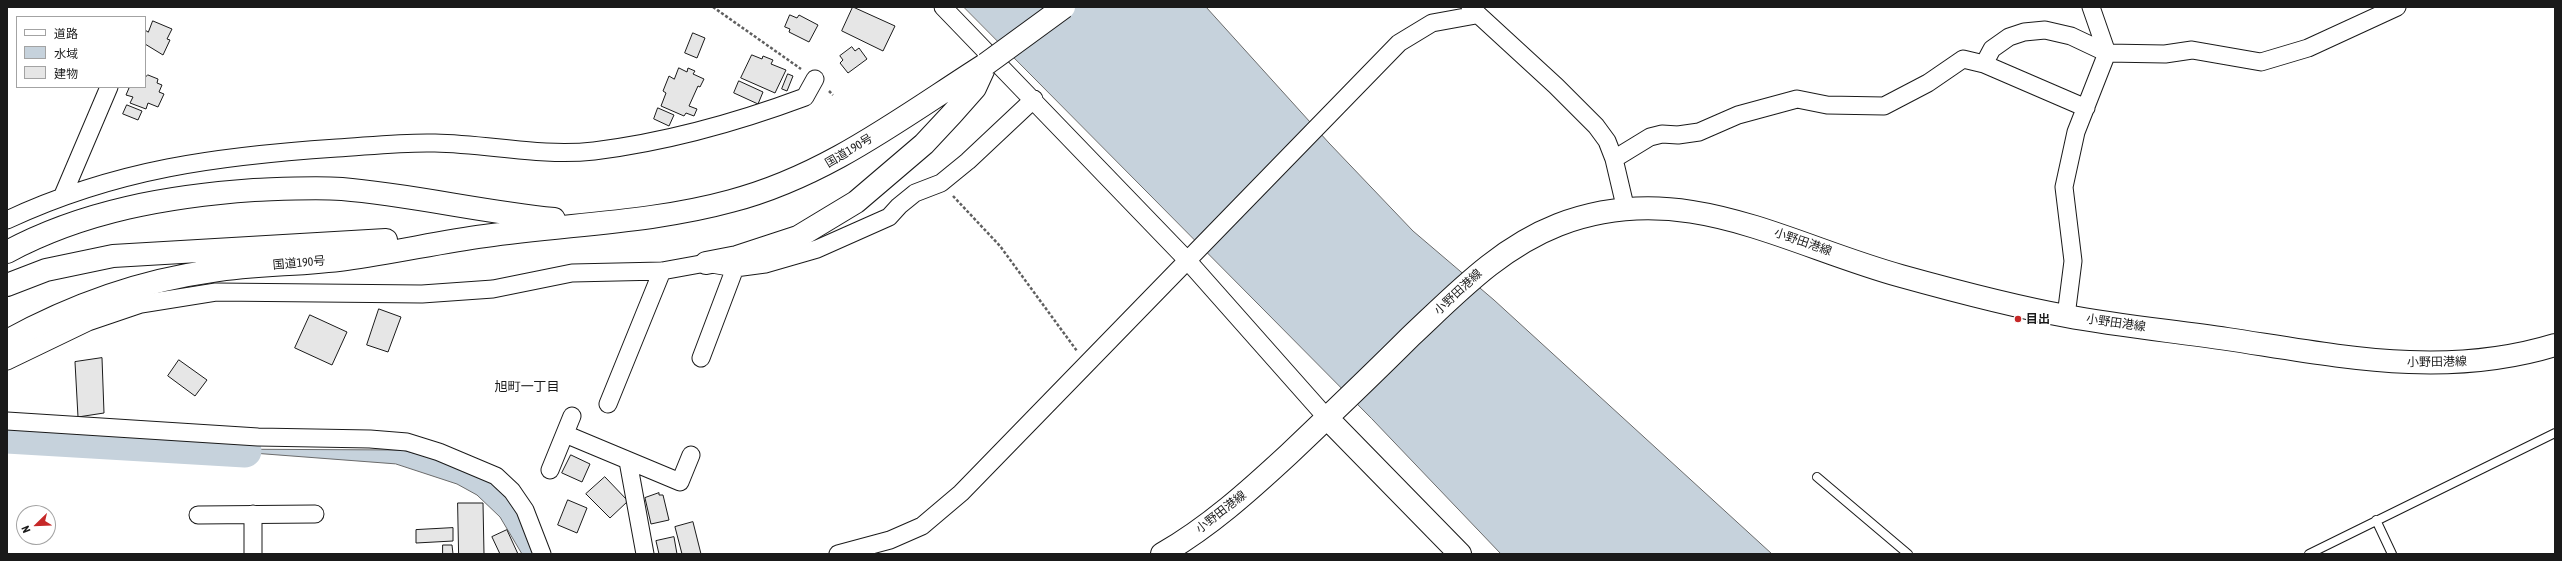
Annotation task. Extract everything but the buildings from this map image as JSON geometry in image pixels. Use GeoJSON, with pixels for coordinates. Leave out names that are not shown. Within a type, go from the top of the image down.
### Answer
{"type":"FeatureCollection","features":[{"type":"Feature","properties":{"kind":"main road","name":"国道190号"},"geometry":{"type":"LineString","coordinates":[[7,341],[46,320],[89,302],[169,278],[213,270],[346,259],[485,236],[688,212],[734,200],[813,171],[857,148],[986,64],[1064,7]]}},
{"type":"Feature","properties":{"kind":"main road"},"geometry":{"type":"LineString","coordinates":[[706,263],[737,257],[798,237],[856,202],[924,144],[975,88],[986,64]]}},
{"type":"Feature","properties":{"kind":"main road","name":"国道190号"},"geometry":{"type":"LineString","coordinates":[[7,252],[80,222],[129,207],[216,193],[277,189],[340,189],[383,194],[506,214],[602,223]]}},
{"type":"Feature","properties":{"kind":"main road","name":"小野田港線"},"geometry":{"type":"LineString","coordinates":[[1162,554],[1232,506],[1334,411],[1477,273],[1538,234],[1559,225],[1584,217],[1626,210],[1678,209],[1744,222],[1898,275],[2066,316],[2382,362],[2465,362],[2506,357],[2555,344]]}},
{"type":"Feature","properties":{"kind":"main road"},"geometry":{"type":"LineString","coordinates":[[7,285],[46,270],[113,256],[485,236]]}},
{"type":"Feature","properties":{"kind":"main road"},"geometry":{"type":"LineString","coordinates":[[1334,411],[1460,554]]}},
{"type":"Feature","properties":{"kind":"street"},"geometry":{"type":"LineString","coordinates":[[943,7],[1034,99],[1193,255],[1334,411]]}},
{"type":"Feature","properties":{"kind":"street"},"geometry":{"type":"LineString","coordinates":[[2066,316],[2073,261],[2064,187],[2076,132],[2107,53],[2091,7]]}},
{"type":"Feature","properties":{"kind":"street"},"geometry":{"type":"LineString","coordinates":[[1984,64],[1992,50],[2009,37],[2024,32],[2044,30],[2071,36],[2107,53],[2165,54],[2192,50],[2261,62],[2308,48],[2397,7]]}},
{"type":"Feature","properties":{"kind":"street"},"geometry":{"type":"LineString","coordinates":[[838,554],[890,540],[922,526],[961,493],[1399,43],[1432,23],[1473,11],[1556,86],[1596,126],[1607,141],[1614,159],[1626,210]]}},
{"type":"Feature","properties":{"kind":"street"},"geometry":{"type":"LineString","coordinates":[[1614,159],[1650,137],[1662,134],[1678,135],[1699,132],[1738,115],[1797,99],[1827,105],[1884,106],[1928,83],[1963,59],[1984,64],[2086,108]]}},
{"type":"Feature","properties":{"kind":"street"},"geometry":{"type":"LineString","coordinates":[[7,220],[63,195],[127,176],[181,164],[244,155],[432,142],[469,144],[550,154],[595,151],[654,140],[760,113],[805,97],[815,79]]}},
{"type":"Feature","properties":{"kind":"street"},"geometry":{"type":"LineString","coordinates":[[63,195],[109,88]]}},
{"type":"Feature","properties":{"kind":"street"},"geometry":{"type":"LineString","coordinates":[[7,361],[88,322],[141,304],[216,292],[422,294],[493,288],[572,273],[662,271],[706,263],[735,268],[765,264],[817,248],[889,217],[898,206],[915,193],[941,183],[968,161],[1034,99]]}},
{"type":"Feature","properties":{"kind":"street"},"geometry":{"type":"LineString","coordinates":[[701,358],[735,268]]}},
{"type":"Feature","properties":{"kind":"street"},"geometry":{"type":"LineString","coordinates":[[608,404],[662,271]]}},
{"type":"Feature","properties":{"kind":"street"},"geometry":{"type":"LineString","coordinates":[[550,470],[572,416]]}},
{"type":"Feature","properties":{"kind":"street"},"geometry":{"type":"LineString","coordinates":[[7,421],[250,436],[370,438],[407,442],[440,452],[496,476],[512,491],[525,510],[542,554]]}},
{"type":"Feature","properties":{"kind":"street"},"geometry":{"type":"LineString","coordinates":[[565,434],[680,482],[691,454]]}},
{"type":"Feature","properties":{"kind":"street"},"geometry":{"type":"LineString","coordinates":[[628,461],[645,554]]}},
{"type":"Feature","properties":{"kind":"street"},"geometry":{"type":"LineString","coordinates":[[253,514],[253,554]]}},
{"type":"Feature","properties":{"kind":"street"},"geometry":{"type":"LineString","coordinates":[[198,515],[315,514]]}},
{"type":"Feature","properties":{"kind":"lane"},"geometry":{"type":"LineString","coordinates":[[2309,554],[2555,432]]}},
{"type":"Feature","properties":{"kind":"lane"},"geometry":{"type":"LineString","coordinates":[[1817,477],[1908,554]]}},
{"type":"Feature","properties":{"kind":"lane"},"geometry":{"type":"LineString","coordinates":[[2376,520],[2392,554]]}},
{"type":"Feature","properties":{"kind":"path"},"geometry":{"type":"LineString","coordinates":[[713,7],[815,79]]}},
{"type":"Feature","properties":{"kind":"path"},"geometry":{"type":"LineString","coordinates":[[941,183],[1000,246],[1075,348],[1089,362]]}},
{"type":"Feature","properties":{"kind":"water"},"geometry":{"type":"Polygon","coordinates":[[[964,7],[1206,7],[1329,143],[1413,231],[1494,300],[1772,554],[1501,554],[1372,419],[964,7]]]}},
{"type":"Feature","properties":{"kind":"water"},"geometry":{"type":"Polygon","coordinates":[[[200,449],[402,450],[441,460],[496,485],[514,503],[535,554],[522,554],[500,517],[477,495],[457,484],[396,464],[200,449]]]}},
{"type":"Feature","properties":{"kind":"waterway"},"geometry":{"type":"LineString","coordinates":[[7,437],[245,451]]}},
{"type":"Feature","properties":{"kind":"place","name":"目出"},"geometry":{"type":"Point","coordinates":[2018,319]}},
{"type":"Feature","properties":{"kind":"district","name":"旭町一丁目"},"geometry":{"type":"Point","coordinates":[527,387]}}]}
